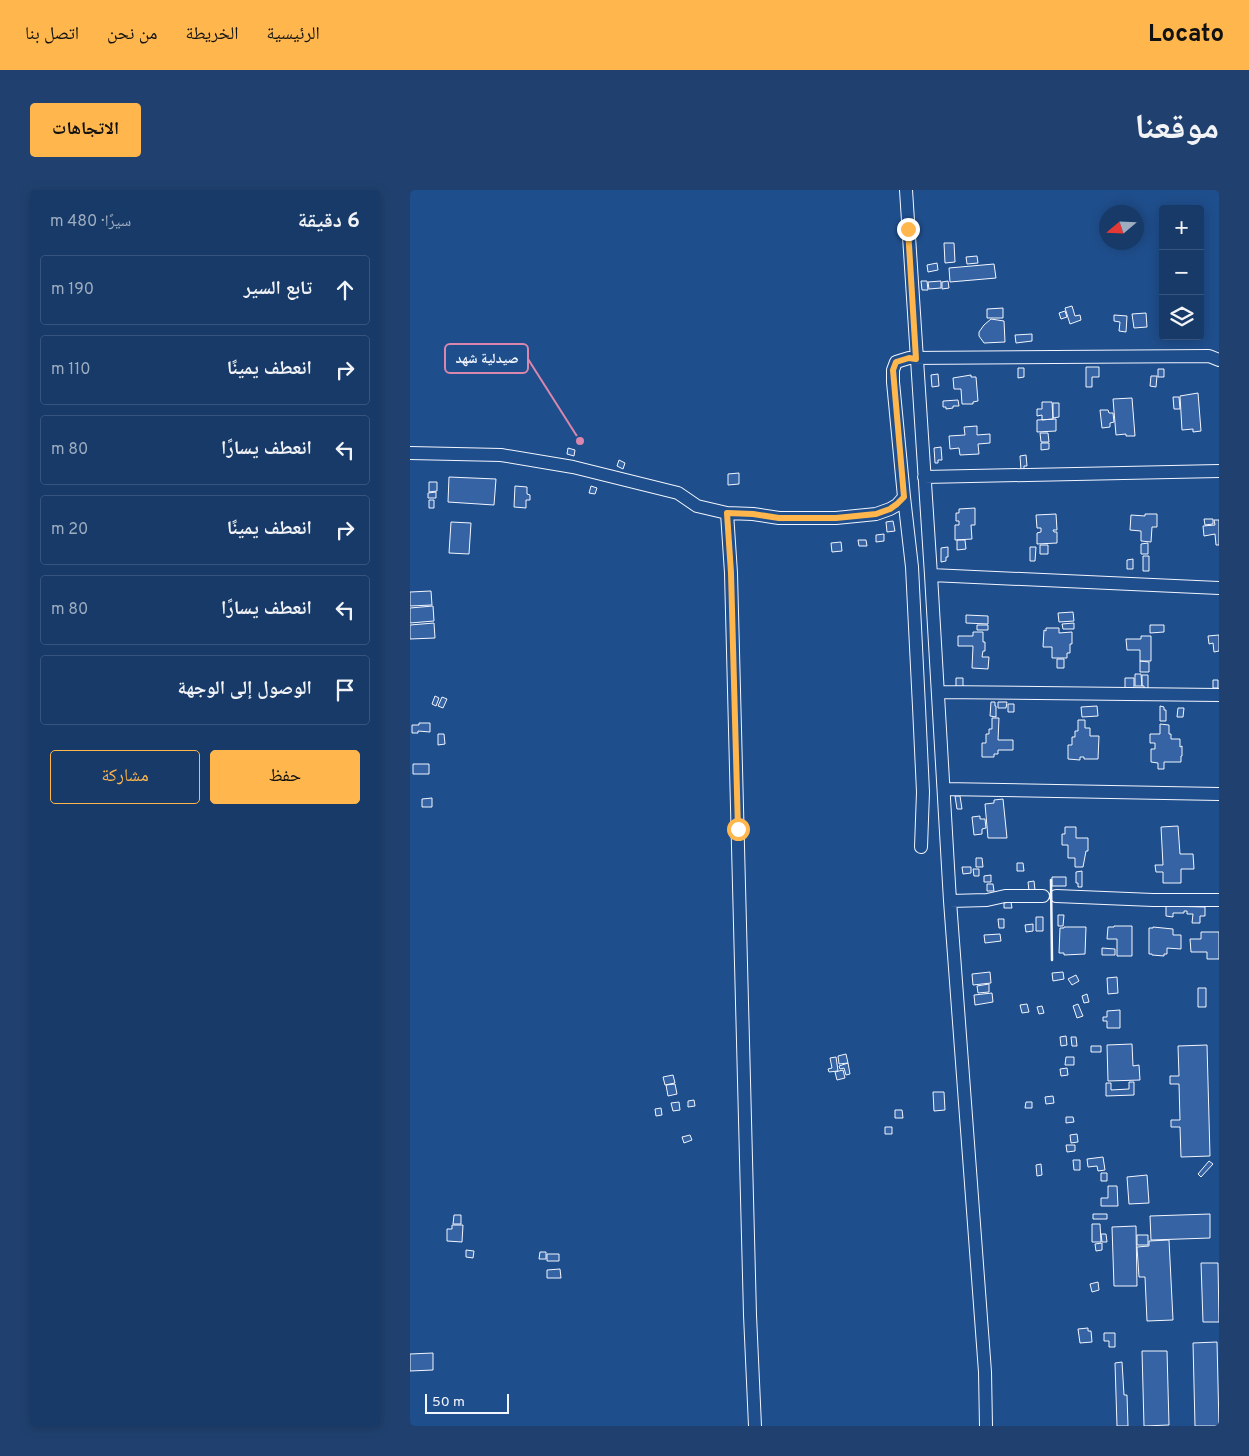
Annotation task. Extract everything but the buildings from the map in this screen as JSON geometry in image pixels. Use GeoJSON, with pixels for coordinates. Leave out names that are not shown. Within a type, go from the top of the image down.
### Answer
{"type":"FeatureCollection","features":[{"type":"Feature","properties":{"kind":"street"},"geometry":{"type":"LineString","coordinates":[[906,190],[950,901],[985,1372],[986,1426]]}},
{"type":"Feature","properties":{"kind":"street"},"geometry":{"type":"LineString","coordinates":[[921,847],[923,792],[920,716],[912,567],[893,370],[896,362],[909,358],[1209,356],[1219,360]]}},
{"type":"Feature","properties":{"kind":"street"},"geometry":{"type":"LineString","coordinates":[[410,453],[501,456],[573,468],[678,492],[698,506],[727,513],[779,518],[836,518],[876,514],[890,509],[904,497]]}},
{"type":"Feature","properties":{"kind":"street"},"geometry":{"type":"LineString","coordinates":[[924,478],[1219,471]]}},
{"type":"Feature","properties":{"kind":"street"},"geometry":{"type":"LineString","coordinates":[[727,513],[731,573],[750,1315],[755,1426]]}},
{"type":"Feature","properties":{"kind":"street"},"geometry":{"type":"LineString","coordinates":[[931,575],[1219,588]]}},
{"type":"Feature","properties":{"kind":"street"},"geometry":{"type":"LineString","coordinates":[[938,692],[1219,695]]}},
{"type":"Feature","properties":{"kind":"street"},"geometry":{"type":"LineString","coordinates":[[944,789],[1219,794]]}},
{"type":"Feature","properties":{"kind":"street"},"geometry":{"type":"LineString","coordinates":[[950,901],[987,900],[1005,896],[1219,900]]}},
{"type":"Feature","properties":{"kind":"wall"},"geometry":{"type":"LineString","coordinates":[[1051,880],[1052,960]]}},
{"type":"Feature","properties":{"kind":"place","name":"صيدلية شهد"},"geometry":{"type":"Point","coordinates":[580,441]}},
{"type":"Feature","properties":{"kind":"route"},"geometry":{"type":"LineString","coordinates":[[738,829],[731,573],[727,513],[779,518],[836,518],[876,514],[890,509],[904,497],[893,370],[896,362],[909,358],[916,359],[908,229]]}}]}
